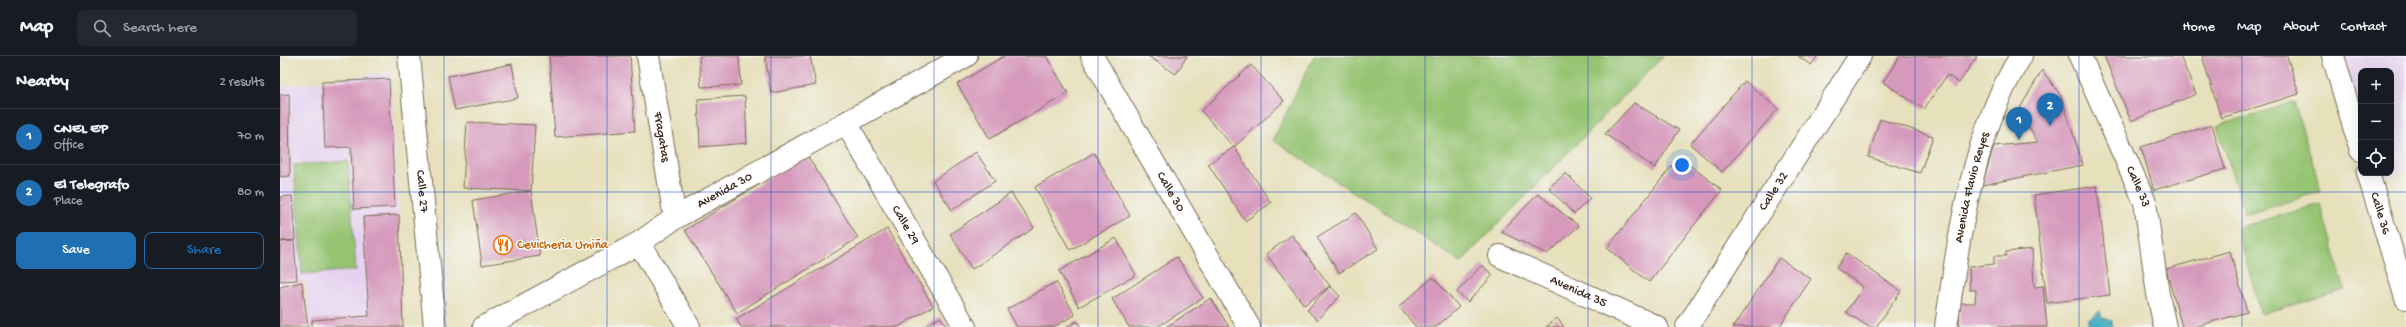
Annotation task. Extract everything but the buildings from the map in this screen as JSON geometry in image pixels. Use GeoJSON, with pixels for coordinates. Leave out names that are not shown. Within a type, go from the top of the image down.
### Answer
{"type":"FeatureCollection","features":[{"type":"Feature","properties":{"kind":"street","name":"Calle 27"},"geometry":{"type":"LineString","coordinates":[[409,56],[435,327]]}},
{"type":"Feature","properties":{"kind":"street","name":"Fragatas"},"geometry":{"type":"LineString","coordinates":[[648,56],[675,218]]}},
{"type":"Feature","properties":{"kind":"street","name":"Avenida 30"},"geometry":{"type":"LineString","coordinates":[[484,327],[639,243],[675,218],[966,56]]}},
{"type":"Feature","properties":{"kind":"street","name":"Calle 30"},"geometry":{"type":"LineString","coordinates":[[1092,56],[1249,327]]}},
{"type":"Feature","properties":{"kind":"street","name":"Calle 32"},"geometry":{"type":"LineString","coordinates":[[1687,327],[1860,56]]}},
{"type":"Feature","properties":{"kind":"street","name":"Avenida Flavio Reyes"},"geometry":{"type":"LineString","coordinates":[[1946,327],[1959,236],[1974,172],[1991,121],[2021,56]]}},
{"type":"Feature","properties":{"kind":"street","name":"Calle 33"},"geometry":{"type":"LineString","coordinates":[[2080,56],[2145,202],[2158,294],[2165,327]]}},
{"type":"Feature","properties":{"kind":"street"},"geometry":{"type":"LineString","coordinates":[[2333,56],[2358,140]]}},
{"type":"Feature","properties":{"kind":"street","name":"Calle 29"},"geometry":{"type":"LineString","coordinates":[[846,123],[965,327]]}},
{"type":"Feature","properties":{"kind":"street","name":"Calle 36"},"geometry":{"type":"LineString","coordinates":[[2369,176],[2406,298]]}},
{"type":"Feature","properties":{"kind":"street"},"geometry":{"type":"LineString","coordinates":[[639,243],[689,327]]}},
{"type":"Feature","properties":{"kind":"street","name":"Avenida 35"},"geometry":{"type":"LineString","coordinates":[[1500,256],[1657,327]]}},
{"type":"Feature","properties":{"kind":"shaded area"},"geometry":{"type":"Polygon","coordinates":[[[2343,56],[2406,56],[2406,170],[2394,175],[2394,68],[2358,68],[2358,113],[2343,56]]]}},
{"type":"Feature","properties":{"kind":"shaded area"},"geometry":{"type":"Polygon","coordinates":[[[391,72],[403,327],[310,327],[305,280],[280,285],[280,87],[391,72]]]}},
{"type":"Feature","properties":{"kind":"shaded area"},"geometry":{"type":"Polygon","coordinates":[[[2376,176],[2390,176],[2377,181],[2376,176]]]}},
{"type":"Feature","properties":{"kind":"green space"},"geometry":{"type":"Polygon","coordinates":[[[1314,56],[1663,56],[1461,262],[1273,140],[1314,56]]]}},
{"type":"Feature","properties":{"kind":"green space"},"geometry":{"type":"Polygon","coordinates":[[[2294,102],[2321,191],[2245,215],[2217,126],[2294,102]]]}},
{"type":"Feature","properties":{"kind":"green space"},"geometry":{"type":"Polygon","coordinates":[[[348,161],[356,270],[302,274],[294,165],[348,161]]]}},
{"type":"Feature","properties":{"kind":"green space"},"geometry":{"type":"Polygon","coordinates":[[[2320,204],[2345,290],[2261,314],[2237,228],[2320,204]]]}},
{"type":"Feature","properties":{"kind":"water"},"geometry":{"type":"Polygon","coordinates":[[[2100,311],[2102,317],[2112,321],[2112,327],[2088,327],[2088,319],[2100,311]]]}},
{"type":"Feature","properties":{"kind":"place","name":"El Telegrafo"},"geometry":{"type":"Point","coordinates":[2050,126]}},
{"type":"Feature","properties":{"kind":"place","name":"CNEL EP"},"geometry":{"type":"Point","coordinates":[2019,140]}},
{"type":"Feature","properties":{"kind":"place","name":"Cevicheria Umiña"},"geometry":{"type":"Point","coordinates":[503,245]}}]}
